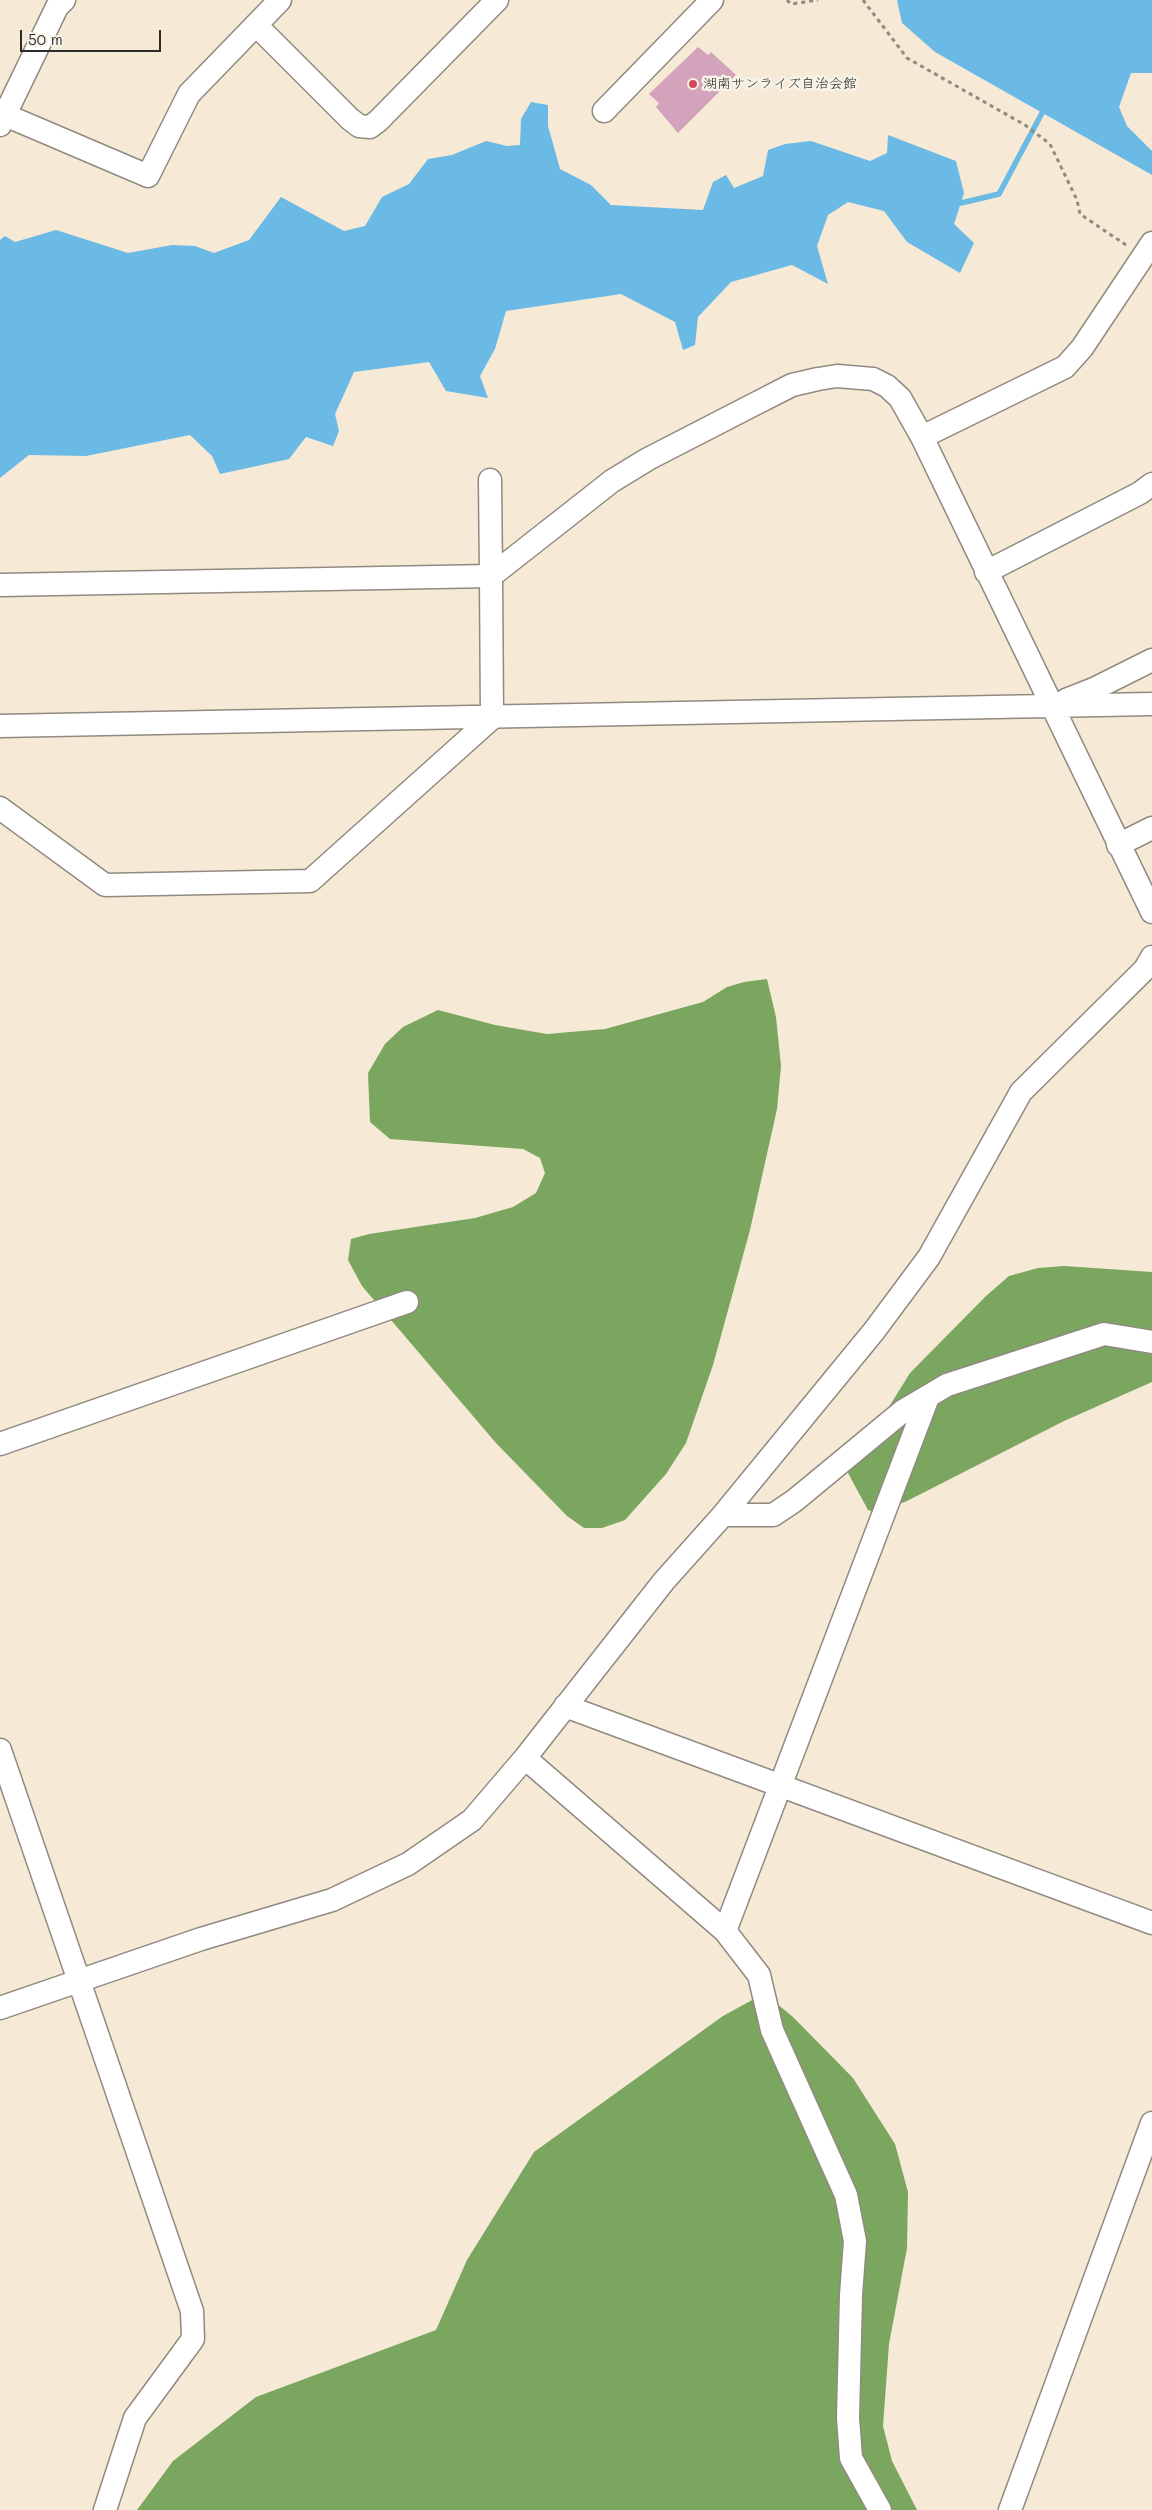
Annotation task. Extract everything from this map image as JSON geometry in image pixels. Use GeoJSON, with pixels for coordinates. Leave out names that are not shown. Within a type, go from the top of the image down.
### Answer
{"type":"FeatureCollection","features":[{"type":"Feature","properties":{"kind":"street"},"geometry":{"type":"LineString","coordinates":[[64,0],[57,7],[3,120],[148,176],[188,94],[280,0]]}},
{"type":"Feature","properties":{"kind":"street"},"geometry":{"type":"LineString","coordinates":[[256,24],[350,119],[358,126],[370,127],[497,0]]}},
{"type":"Feature","properties":{"kind":"street"},"geometry":{"type":"LineString","coordinates":[[604,111],[712,0]]}},
{"type":"Feature","properties":{"kind":"street"},"geometry":{"type":"LineString","coordinates":[[922,437],[1065,366],[1082,348],[1149,254]]}},
{"type":"Feature","properties":{"kind":"street"},"geometry":{"type":"LineString","coordinates":[[0,585],[491,576],[612,481],[648,459],[792,385],[837,376],[873,379],[887,386],[900,398],[922,437],[1152,912]]}},
{"type":"Feature","properties":{"kind":"street"},"geometry":{"type":"LineString","coordinates":[[0,808],[105,885],[310,881],[492,718],[490,480]]}},
{"type":"Feature","properties":{"kind":"street"},"geometry":{"type":"LineString","coordinates":[[986,572],[1140,493],[1152,484]]}},
{"type":"Feature","properties":{"kind":"street"},"geometry":{"type":"LineString","coordinates":[[1051,706],[1094,689],[1152,660]]}},
{"type":"Feature","properties":{"kind":"street"},"geometry":{"type":"LineString","coordinates":[[0,726],[1152,704]]}},
{"type":"Feature","properties":{"kind":"street"},"geometry":{"type":"LineString","coordinates":[[1118,845],[1152,828]]}},
{"type":"Feature","properties":{"kind":"street"},"geometry":{"type":"LineString","coordinates":[[0,2008],[201,1939],[332,1900],[408,1864],[472,1820],[525,1758],[664,1580],[723,1515],[874,1331],[929,1257],[1021,1092],[1145,969],[1152,957]]}},
{"type":"Feature","properties":{"kind":"street"},"geometry":{"type":"LineString","coordinates":[[0,1444],[407,1302]]}},
{"type":"Feature","properties":{"kind":"street"},"geometry":{"type":"LineString","coordinates":[[723,1515],[773,1515],[794,1501],[903,1411],[947,1385],[1104,1334],[1152,1342]]}},
{"type":"Feature","properties":{"kind":"street"},"geometry":{"type":"LineString","coordinates":[[725,1931],[928,1397]]}},
{"type":"Feature","properties":{"kind":"street"},"geometry":{"type":"LineString","coordinates":[[565,1706],[1152,1923]]}},
{"type":"Feature","properties":{"kind":"street"},"geometry":{"type":"LineString","coordinates":[[0,1750],[192,2311],[193,2339],[135,2418],[105,2510]]}},
{"type":"Feature","properties":{"kind":"street"},"geometry":{"type":"LineString","coordinates":[[525,1758],[725,1931],[759,1975],[772,2030],[846,2195],[855,2242],[851,2295],[848,2418],[852,2458],[880,2510]]}},
{"type":"Feature","properties":{"kind":"street"},"geometry":{"type":"LineString","coordinates":[[1010,2510],[1151,2128]]}},
{"type":"Feature","properties":{"kind":"path"},"geometry":{"type":"LineString","coordinates":[[787,0],[791,4],[818,0]]}},
{"type":"Feature","properties":{"kind":"path"},"geometry":{"type":"LineString","coordinates":[[863,0],[907,58],[1040,134],[1050,144],[1080,214],[1149,254]]}},
{"type":"Feature","properties":{"kind":"green space"},"geometry":{"type":"Polygon","coordinates":[[[767,979],[776,1017],[781,1066],[777,1109],[750,1230],[713,1365],[686,1443],[666,1474],[625,1520],[602,1528],[584,1528],[567,1516],[496,1443],[362,1286],[348,1260],[351,1239],[369,1234],[475,1218],[513,1207],[536,1193],[545,1173],[540,1158],[523,1149],[390,1139],[370,1122],[368,1073],[385,1044],[403,1027],[438,1010],[495,1025],[547,1034],[605,1029],[703,1002],[727,987],[744,982],[767,979]]]}},
{"type":"Feature","properties":{"kind":"green space"},"geometry":{"type":"Polygon","coordinates":[[[1064,1266],[1152,1272],[1152,1382],[1064,1421],[907,1501],[877,1513],[868,1510],[848,1473],[910,1373],[986,1296],[1009,1276],[1038,1268],[1064,1266]]]}},
{"type":"Feature","properties":{"kind":"green space"},"geometry":{"type":"Polygon","coordinates":[[[754,1999],[771,1999],[793,2017],[853,2078],[895,2144],[908,2192],[907,2248],[889,2344],[883,2426],[892,2461],[917,2510],[137,2510],[173,2461],[256,2397],[436,2330],[467,2260],[534,2152],[723,2016],[754,1999]]]}},
{"type":"Feature","properties":{"kind":"water"},"geometry":{"type":"Polygon","coordinates":[[[897,0],[1152,0],[1152,73],[1131,73],[1119,107],[1127,126],[1152,151],[1152,175],[935,52],[902,23],[897,0]]]}},
{"type":"Feature","properties":{"kind":"water"},"geometry":{"type":"Polygon","coordinates":[[[531,102],[548,105],[548,126],[560,169],[591,185],[611,205],[703,210],[713,182],[726,175],[734,188],[763,176],[768,150],[785,144],[811,141],[870,161],[887,153],[888,135],[956,161],[964,193],[954,224],[974,243],[960,273],[907,242],[884,211],[848,202],[828,215],[817,246],[828,284],[792,265],[731,282],[698,317],[695,345],[683,350],[675,322],[621,294],[506,311],[495,349],[480,376],[488,398],[446,391],[429,362],[354,372],[335,414],[339,431],[333,446],[306,437],[289,459],[220,474],[212,456],[190,435],[86,456],[29,455],[0,478],[0,240],[5,236],[15,242],[56,230],[128,253],[172,245],[195,246],[214,253],[249,240],[281,197],[344,231],[365,226],[382,197],[409,184],[428,159],[452,155],[486,141],[507,146],[520,145],[521,119],[531,102]]]}},
{"type":"Feature","properties":{"kind":"building","name":"湖南サンライズ自治会館"},"geometry":{"type":"Polygon","coordinates":[[[698,47],[708,55],[711,52],[736,75],[678,133],[656,107],[659,103],[649,94],[698,47]]]}},
{"type":"Feature","properties":{"kind":"waterway"},"geometry":{"type":"LineString","coordinates":[[961,203],[999,194],[1042,113]]}},
{"type":"Feature","properties":{"kind":"place","name":"湖南サンライズ自治会館"},"geometry":{"type":"Point","coordinates":[693,84]}}]}
